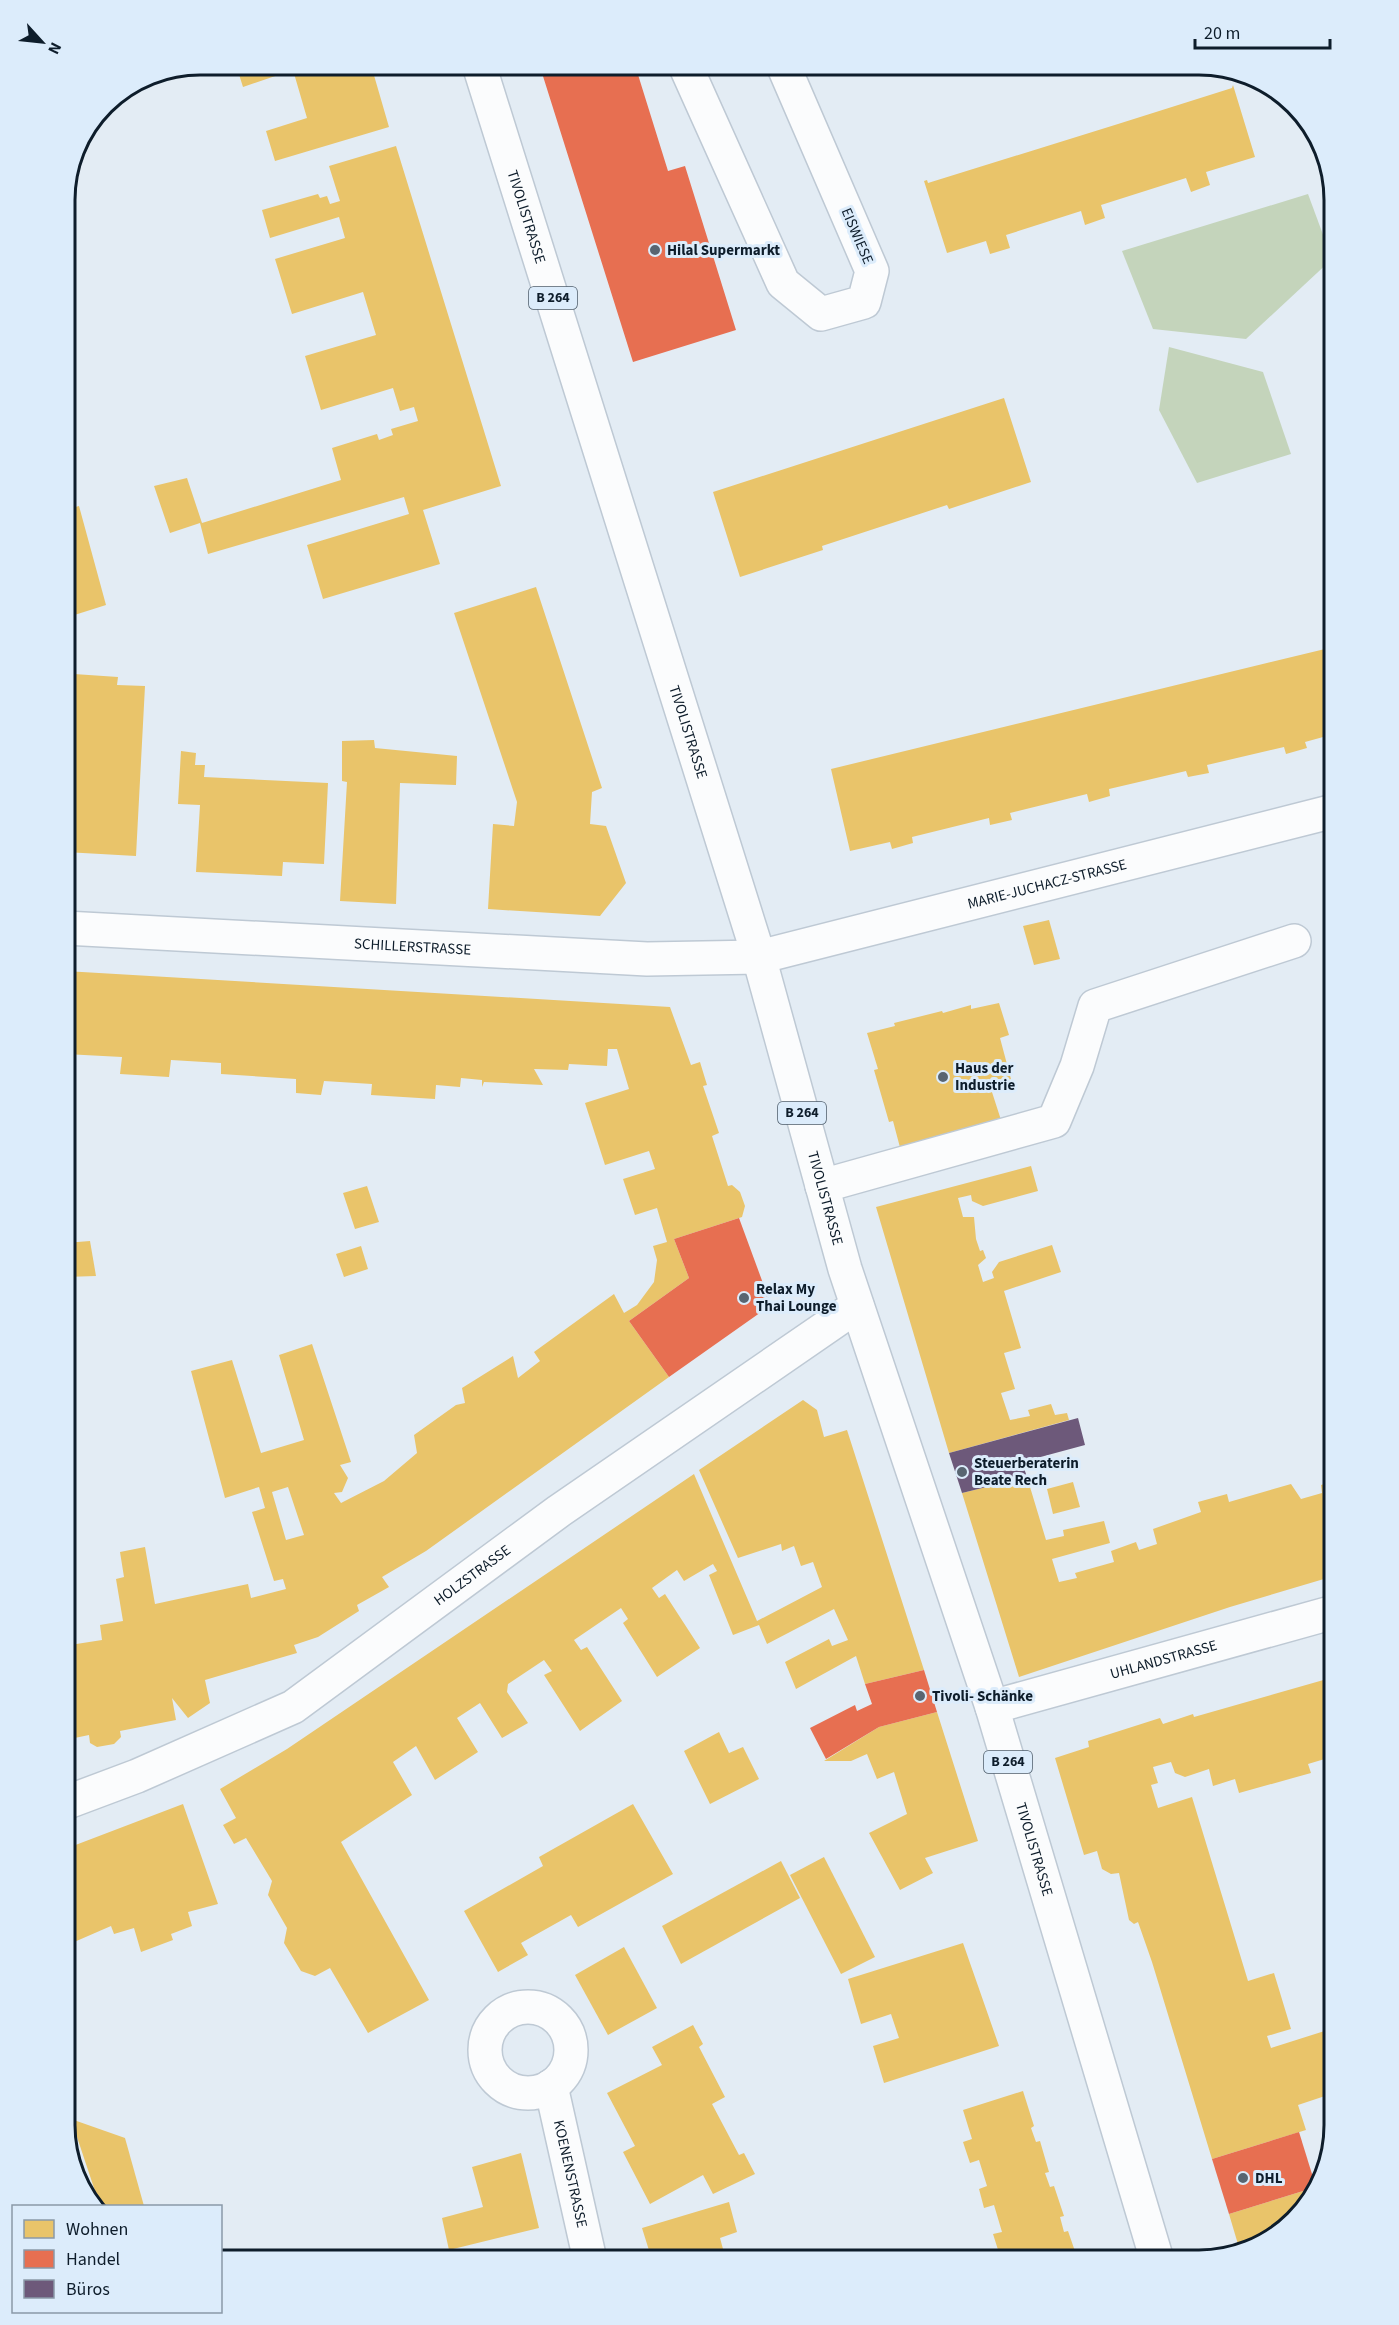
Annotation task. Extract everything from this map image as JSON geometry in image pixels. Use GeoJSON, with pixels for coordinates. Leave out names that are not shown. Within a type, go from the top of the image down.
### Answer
{"type":"FeatureCollection","features":[{"type":"Feature","properties":{"kind":"street","name":"TIVOLISTRASSE"},"geometry":{"type":"LineString","coordinates":[[482,75],[759,957],[857,1306],[992,1707],[1154,2250]]}},
{"type":"Feature","properties":{"kind":"street","name":"EISWIESE"},"geometry":{"type":"LineString","coordinates":[[689,75],[783,283],[821,314],[864,302],[872,271],[787,75]]}},
{"type":"Feature","properties":{"kind":"street","name":"MARIE-JUCHACZ-STRASSE"},"geometry":{"type":"LineString","coordinates":[[759,957],[1324,814]]}},
{"type":"Feature","properties":{"kind":"street","name":"SCHILLERSTRASSE"},"geometry":{"type":"LineString","coordinates":[[75,929],[647,959],[759,957]]}},
{"type":"Feature","properties":{"kind":"street"},"geometry":{"type":"LineString","coordinates":[[822,1186],[1054,1121],[1077,1066],[1095,1006],[1294,941]]}},
{"type":"Feature","properties":{"kind":"street","name":"HOLZSTRASSE"},"geometry":{"type":"LineString","coordinates":[[75,1799],[137,1776],[293,1707],[559,1511],[857,1306]]}},
{"type":"Feature","properties":{"kind":"street","name":"UHLANDSTRASSE"},"geometry":{"type":"LineString","coordinates":[[992,1707],[1324,1615]]}},
{"type":"Feature","properties":{"kind":"street","name":"KOENENSTRASSE"},"geometry":{"type":"LineString","coordinates":[[551,2086],[588,2250]]}},
{"type":"Feature","properties":{"kind":"green space"},"geometry":{"type":"Polygon","coordinates":[[[1308,194],[1324,237],[1324,266],[1246,339],[1153,329],[1122,251],[1308,194]]]}},
{"type":"Feature","properties":{"kind":"green space"},"geometry":{"type":"Polygon","coordinates":[[[1169,347],[1263,372],[1291,454],[1197,483],[1159,410],[1169,347]]]}},
{"type":"Feature","properties":{"kind":"building: Wohnen"},"geometry":{"type":"Polygon","coordinates":[[[239,75],[278,75],[243,87],[239,75]]]}},
{"type":"Feature","properties":{"kind":"building: Wohnen"},"geometry":{"type":"Polygon","coordinates":[[[294,75],[374,75],[389,127],[275,161],[266,131],[307,118],[294,75]]]}},
{"type":"Feature","properties":{"kind":"building: Wohnen"},"geometry":{"type":"Polygon","coordinates":[[[1233,85],[1255,157],[1206,172],[1210,185],[1191,192],[1186,178],[1101,205],[1105,218],[1085,225],[1081,211],[1006,235],[1010,248],[990,254],[986,241],[947,253],[924,181],[927,180],[928,183],[1118,124],[1232,88],[1233,85]]]}},
{"type":"Feature","properties":{"kind":"building: Wohnen"},"geometry":{"type":"Polygon","coordinates":[[[396,146],[501,486],[423,510],[440,564],[323,599],[307,545],[409,514],[404,497],[208,554],[200,523],[170,533],[154,486],[187,478],[202,523],[341,480],[332,448],[377,434],[379,440],[393,435],[391,429],[418,421],[414,407],[400,411],[393,388],[321,410],[305,356],[376,335],[363,292],[292,314],[275,259],[345,238],[339,217],[270,238],[262,210],[318,194],[320,198],[327,196],[330,204],[340,201],[329,166],[396,146]]]}},
{"type":"Feature","properties":{"kind":"building: Wohnen"},"geometry":{"type":"Polygon","coordinates":[[[1004,398],[1031,482],[949,509],[947,505],[822,546],[823,550],[740,577],[713,492],[1004,398]]]}},
{"type":"Feature","properties":{"kind":"building: Wohnen"},"geometry":{"type":"Polygon","coordinates":[[[79,506],[106,605],[75,615],[75,507],[79,506]]]}},
{"type":"Feature","properties":{"kind":"building: Wohnen"},"geometry":{"type":"Polygon","coordinates":[[[536,587],[602,788],[592,792],[590,824],[606,826],[626,883],[600,916],[488,909],[493,824],[514,826],[517,802],[454,613],[536,587]]]}},
{"type":"Feature","properties":{"kind":"building: Wohnen"},"geometry":{"type":"Polygon","coordinates":[[[1324,649],[1324,737],[1305,742],[1307,748],[1286,754],[1284,747],[1207,765],[1209,773],[1188,777],[1186,771],[1109,789],[1110,796],[1089,802],[1087,794],[1010,813],[1012,820],[990,825],[989,818],[912,837],[913,843],[892,849],[890,842],[850,851],[831,769],[1324,649]]]}},
{"type":"Feature","properties":{"kind":"building: Wohnen"},"geometry":{"type":"Polygon","coordinates":[[[75,674],[118,677],[117,685],[145,686],[136,856],[75,853],[75,674]]]}},
{"type":"Feature","properties":{"kind":"building: Wohnen"},"geometry":{"type":"Polygon","coordinates":[[[374,740],[375,748],[457,756],[456,785],[400,783],[396,904],[340,901],[347,782],[342,781],[342,741],[374,740]]]}},
{"type":"Feature","properties":{"kind":"building: Wohnen"},"geometry":{"type":"Polygon","coordinates":[[[181,751],[196,753],[195,765],[205,765],[204,777],[328,783],[324,864],[283,862],[282,876],[196,872],[200,805],[178,804],[181,751]]]}},
{"type":"Feature","properties":{"kind":"building: Wohnen"},"geometry":{"type":"Polygon","coordinates":[[[1049,920],[1060,959],[1034,965],[1023,926],[1049,920]]]}},
{"type":"Feature","properties":{"kind":"building: Wohnen"},"geometry":{"type":"Polygon","coordinates":[[[75,972],[670,1007],[691,1065],[700,1062],[707,1085],[703,1086],[719,1133],[712,1136],[728,1186],[732,1185],[740,1192],[745,1206],[742,1217],[674,1239],[689,1278],[629,1321],[669,1377],[426,1551],[382,1577],[389,1587],[357,1605],[359,1611],[318,1637],[294,1645],[297,1653],[205,1680],[210,1703],[188,1718],[172,1698],[176,1720],[120,1731],[121,1737],[114,1744],[97,1747],[90,1743],[89,1735],[75,1738],[75,1644],[102,1640],[100,1625],[123,1621],[116,1579],[124,1577],[120,1552],[145,1547],[155,1604],[248,1584],[251,1598],[286,1589],[283,1579],[274,1581],[252,1512],[265,1508],[259,1487],[225,1498],[191,1371],[232,1360],[261,1453],[304,1440],[279,1355],[312,1344],[351,1462],[340,1465],[348,1478],[342,1492],[334,1493],[341,1503],[384,1481],[417,1453],[414,1435],[456,1405],[465,1403],[462,1388],[513,1356],[518,1378],[540,1361],[534,1352],[614,1294],[624,1313],[637,1305],[654,1282],[657,1260],[653,1246],[667,1242],[657,1208],[635,1215],[623,1179],[655,1169],[649,1151],[605,1165],[585,1103],[629,1089],[617,1049],[608,1049],[607,1066],[569,1064],[568,1070],[534,1069],[543,1085],[484,1082],[482,1087],[482,1080],[461,1078],[460,1087],[436,1085],[435,1099],[371,1095],[372,1084],[324,1081],[321,1095],[296,1093],[296,1079],[221,1074],[221,1063],[171,1060],[169,1077],[120,1074],[122,1057],[75,1055],[75,972]],[[288,1487],[272,1492],[286,1540],[304,1535],[288,1487]]]}},
{"type":"Feature","properties":{"kind":"building: Wohnen","name":"Haus der Industrie"},"geometry":{"type":"Polygon","coordinates":[[[999,1003],[1009,1035],[1000,1038],[1012,1083],[991,1089],[1001,1120],[902,1155],[893,1121],[889,1122],[874,1070],[878,1069],[867,1033],[895,1026],[894,1023],[942,1011],[943,1013],[971,1005],[971,1009],[999,1003]]]}},
{"type":"Feature","properties":{"kind":"building: Wohnen"},"geometry":{"type":"Polygon","coordinates":[[[1031,1166],[1038,1191],[983,1206],[972,1201],[971,1195],[958,1198],[963,1217],[974,1217],[976,1239],[980,1251],[983,1250],[986,1258],[978,1265],[983,1282],[994,1278],[992,1272],[999,1262],[1052,1245],[1061,1272],[1004,1291],[1021,1348],[1004,1353],[1015,1389],[1001,1393],[1010,1420],[1030,1416],[1028,1410],[1051,1404],[1055,1415],[1067,1413],[1069,1420],[949,1453],[876,1207],[1031,1166]]]}},
{"type":"Feature","properties":{"kind":"building: Wohnen"},"geometry":{"type":"Polygon","coordinates":[[[367,1186],[379,1222],[355,1229],[343,1193],[367,1186]]]}},
{"type":"Feature","properties":{"kind":"building: Wohnen"},"geometry":{"type":"Polygon","coordinates":[[[90,1241],[96,1276],[75,1277],[75,1242],[90,1241]]]}},
{"type":"Feature","properties":{"kind":"building: Wohnen"},"geometry":{"type":"Polygon","coordinates":[[[361,1246],[368,1269],[344,1277],[336,1254],[361,1246]]]}},
{"type":"Feature","properties":{"kind":"building: Wohnen"},"geometry":{"type":"Polygon","coordinates":[[[803,1400],[817,1410],[824,1437],[847,1430],[924,1670],[865,1684],[856,1656],[796,1689],[785,1662],[829,1639],[832,1646],[848,1640],[834,1609],[767,1644],[759,1625],[733,1635],[709,1575],[717,1571],[713,1564],[684,1581],[677,1570],[652,1588],[659,1598],[665,1594],[700,1648],[657,1677],[623,1623],[628,1619],[621,1608],[574,1640],[581,1650],[587,1647],[622,1701],[580,1731],[544,1675],[552,1671],[544,1660],[508,1684],[507,1692],[528,1723],[502,1738],[480,1703],[457,1718],[478,1752],[435,1780],[416,1746],[393,1762],[412,1795],[341,1842],[429,2000],[368,2033],[330,1968],[315,1976],[301,1971],[284,1943],[287,1928],[268,1895],[272,1881],[246,1838],[234,1844],[223,1825],[236,1818],[220,1789],[287,1749],[694,1474],[757,1621],[822,1587],[813,1562],[801,1566],[794,1546],[782,1551],[781,1544],[738,1558],[699,1470],[803,1400]]]}},
{"type":"Feature","properties":{"kind":"building: Wohnen"},"geometry":{"type":"Polygon","coordinates":[[[1027,1477],[1046,1540],[1064,1536],[1063,1530],[1104,1521],[1110,1543],[1052,1559],[1059,1582],[1077,1578],[1075,1573],[1114,1562],[1111,1551],[1136,1542],[1139,1550],[1157,1544],[1153,1529],[1201,1512],[1198,1502],[1227,1494],[1229,1502],[1291,1484],[1301,1499],[1322,1493],[1321,1485],[1324,1484],[1324,1579],[1230,1607],[1019,1677],[962,1493],[1027,1477]]]}},
{"type":"Feature","properties":{"kind":"building: Wohnen"},"geometry":{"type":"Polygon","coordinates":[[[1073,1482],[1080,1507],[1053,1514],[1047,1489],[1073,1482]]]}},
{"type":"Feature","properties":{"kind":"building: Wohnen"},"geometry":{"type":"Polygon","coordinates":[[[1324,1680],[1324,1759],[1308,1764],[1311,1773],[1239,1793],[1235,1779],[1213,1786],[1209,1769],[1185,1777],[1175,1773],[1171,1762],[1153,1767],[1158,1783],[1151,1785],[1158,1808],[1192,1797],[1248,1981],[1274,1973],[1291,2029],[1267,2036],[1271,2048],[1324,2031],[1324,2096],[1298,2105],[1306,2130],[1212,2159],[1152,1962],[1138,1922],[1134,1924],[1129,1920],[1119,1873],[1111,1874],[1102,1869],[1097,1851],[1084,1855],[1055,1758],[1089,1747],[1088,1741],[1160,1718],[1163,1724],[1193,1714],[1194,1717],[1324,1680]]]}},
{"type":"Feature","properties":{"kind":"building: Wohnen"},"geometry":{"type":"Polygon","coordinates":[[[937,1712],[978,1841],[925,1858],[933,1873],[900,1890],[869,1833],[907,1814],[894,1772],[877,1779],[867,1754],[851,1761],[824,1761],[879,1727],[937,1712]]]}},
{"type":"Feature","properties":{"kind":"building: Wohnen"},"geometry":{"type":"Polygon","coordinates":[[[719,1732],[729,1753],[743,1747],[759,1779],[710,1804],[684,1751],[719,1732]]]}},
{"type":"Feature","properties":{"kind":"building: Wohnen"},"geometry":{"type":"Polygon","coordinates":[[[183,1804],[218,1904],[188,1912],[192,1926],[171,1934],[173,1940],[141,1952],[134,1928],[114,1934],[111,1926],[75,1942],[75,1845],[183,1804]]]}},
{"type":"Feature","properties":{"kind":"building: Wohnen"},"geometry":{"type":"Polygon","coordinates":[[[633,1804],[673,1874],[578,1927],[571,1915],[521,1943],[528,1955],[498,1972],[464,1911],[543,1866],[539,1857],[633,1804]]]}},
{"type":"Feature","properties":{"kind":"building: Wohnen"},"geometry":{"type":"Polygon","coordinates":[[[824,1857],[875,1957],[841,1974],[790,1875],[824,1857]]]}},
{"type":"Feature","properties":{"kind":"building: Wohnen"},"geometry":{"type":"Polygon","coordinates":[[[781,1861],[800,1898],[681,1964],[662,1926],[781,1861]]]}},
{"type":"Feature","properties":{"kind":"building: Wohnen"},"geometry":{"type":"Polygon","coordinates":[[[963,1943],[999,2046],[884,2083],[873,2046],[899,2038],[891,2014],[861,2024],[848,1979],[963,1943]]]}},
{"type":"Feature","properties":{"kind":"building: Wohnen"},"geometry":{"type":"Polygon","coordinates":[[[624,1947],[657,2008],[608,2035],[575,1975],[624,1947]]]}},
{"type":"Feature","properties":{"kind":"building: Wohnen"},"geometry":{"type":"Polygon","coordinates":[[[693,2025],[703,2044],[699,2047],[725,2097],[712,2104],[739,2155],[744,2153],[755,2174],[713,2194],[703,2175],[650,2204],[623,2152],[635,2146],[607,2093],[662,2065],[652,2047],[693,2025]]]}},
{"type":"Feature","properties":{"kind":"building: Wohnen"},"geometry":{"type":"Polygon","coordinates":[[[1023,2091],[1034,2126],[1031,2128],[1036,2142],[1040,2141],[1049,2172],[1045,2173],[1050,2187],[1054,2186],[1064,2216],[1060,2217],[1064,2232],[1068,2231],[1075,2250],[998,2250],[993,2234],[1002,2232],[994,2205],[984,2208],[979,2189],[987,2186],[979,2160],[970,2163],[963,2142],[972,2139],[963,2110],[1023,2091]]]}},
{"type":"Feature","properties":{"kind":"building: Wohnen"},"geometry":{"type":"Polygon","coordinates":[[[75,2120],[125,2138],[144,2205],[104,2205],[96,2194],[75,2132],[75,2120]]]}},
{"type":"Feature","properties":{"kind":"building: Wohnen"},"geometry":{"type":"Polygon","coordinates":[[[521,2153],[539,2228],[449,2250],[442,2218],[483,2207],[472,2167],[521,2153]]]}},
{"type":"Feature","properties":{"kind":"building: Wohnen"},"geometry":{"type":"Polygon","coordinates":[[[1305,2190],[1281,2219],[1254,2237],[1238,2243],[1229,2214],[1305,2190]]]}},
{"type":"Feature","properties":{"kind":"building: Wohnen"},"geometry":{"type":"Polygon","coordinates":[[[729,2202],[737,2232],[720,2238],[723,2250],[649,2250],[642,2228],[729,2202]]]}},
{"type":"Feature","properties":{"kind":"building: Handel","name":"Hilal Supermarkt"},"geometry":{"type":"Polygon","coordinates":[[[543,75],[638,75],[668,171],[685,166],[736,330],[633,362],[543,75]]]}},
{"type":"Feature","properties":{"kind":"building: Handel"},"geometry":{"type":"Polygon","coordinates":[[[739,1218],[771,1305],[669,1377],[629,1321],[689,1278],[674,1239],[739,1218]]]}},
{"type":"Feature","properties":{"kind":"building: Handel"},"geometry":{"type":"Polygon","coordinates":[[[924,1670],[937,1712],[879,1727],[826,1759],[810,1728],[855,1705],[857,1711],[872,1704],[865,1684],[924,1670]]]}},
{"type":"Feature","properties":{"kind":"building: Handel"},"geometry":{"type":"Polygon","coordinates":[[[1299,2132],[1313,2176],[1305,2190],[1229,2214],[1212,2159],[1299,2132]]]}},
{"type":"Feature","properties":{"kind":"building: Büros"},"geometry":{"type":"Polygon","coordinates":[[[1078,1418],[1085,1445],[1022,1462],[1027,1477],[962,1493],[949,1453],[1078,1418]]]}},
{"type":"Feature","properties":{"kind":"place","name":"Hilal Supermarkt"},"geometry":{"type":"Point","coordinates":[655,250]}},
{"type":"Feature","properties":{"kind":"place","name":"Haus der Industrie"},"geometry":{"type":"Point","coordinates":[943,1077]}},
{"type":"Feature","properties":{"kind":"place","name":"Relax My Thai Lounge"},"geometry":{"type":"Point","coordinates":[744,1298]}},
{"type":"Feature","properties":{"kind":"place","name":"Steuerberaterin Beate Rech"},"geometry":{"type":"Point","coordinates":[962,1472]}},
{"type":"Feature","properties":{"kind":"place","name":"Tivoli- Schänke"},"geometry":{"type":"Point","coordinates":[920,1696]}},
{"type":"Feature","properties":{"kind":"place","name":"DHL"},"geometry":{"type":"Point","coordinates":[1243,2178]}}]}
